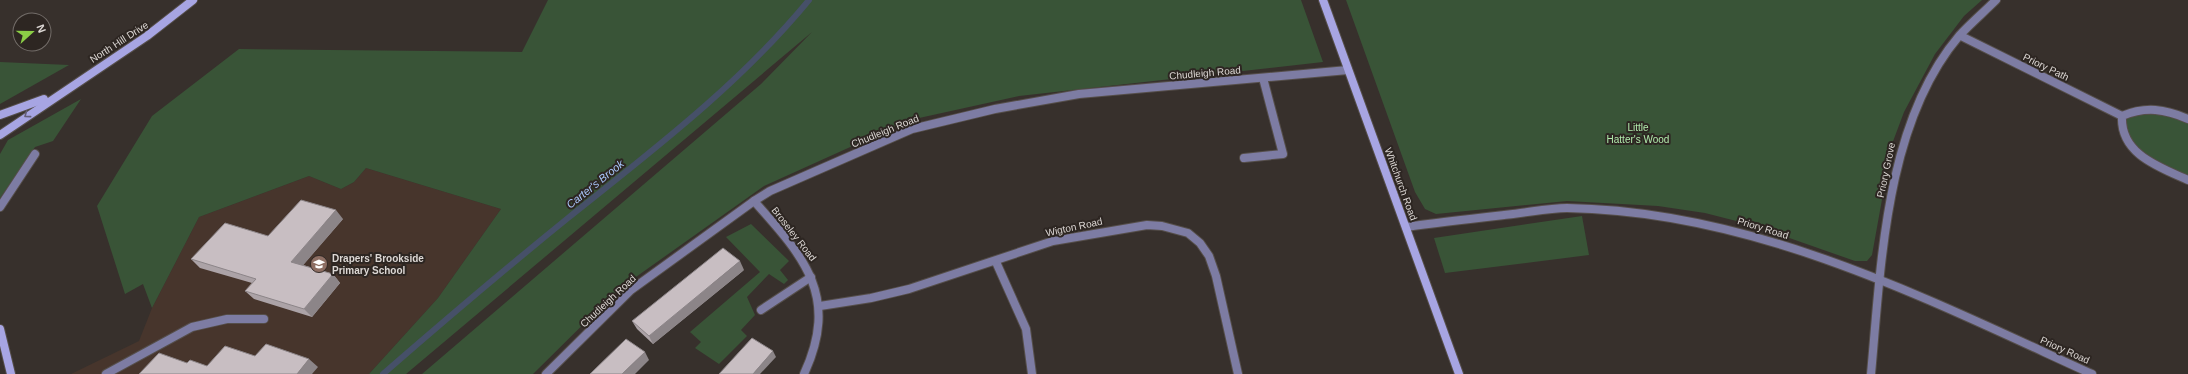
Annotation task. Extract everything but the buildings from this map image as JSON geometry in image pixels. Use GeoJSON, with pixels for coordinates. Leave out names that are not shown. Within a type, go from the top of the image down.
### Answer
{"type":"FeatureCollection","features":[{"type":"Feature","properties":{"kind":"street","name":"North Hill Drive"},"geometry":{"type":"LineString","coordinates":[[0,135],[54,96],[163,25],[193,0]]}},
{"type":"Feature","properties":{"kind":"street","name":"Whitchurch Road"},"geometry":{"type":"LineString","coordinates":[[1323,0],[1459,374]]}},
{"type":"Feature","properties":{"kind":"street","name":"Priory Grove"},"geometry":{"type":"LineString","coordinates":[[1871,374],[1880,279],[1891,189],[1903,141],[1919,102],[1947,53],[1976,16],[1996,0]]}},
{"type":"Feature","properties":{"kind":"street","name":"Priory Path"},"geometry":{"type":"LineString","coordinates":[[1961,36],[2122,116]]}},
{"type":"Feature","properties":{"kind":"street","name":"Chudleigh Road"},"geometry":{"type":"LineString","coordinates":[[546,374],[631,290],[754,201],[770,191],[912,129],[995,109],[1079,94],[1348,70]]}},
{"type":"Feature","properties":{"kind":"street"},"geometry":{"type":"LineString","coordinates":[[1244,158],[1283,154],[1263,78]]}},
{"type":"Feature","properties":{"kind":"street","name":"North Hill Drive"},"geometry":{"type":"LineString","coordinates":[[0,115],[54,96]]}},
{"type":"Feature","properties":{"kind":"street"},"geometry":{"type":"LineString","coordinates":[[2188,119],[2172,111],[2151,107],[2130,112],[2122,116],[2121,130],[2125,141],[2135,151],[2188,180]]}},
{"type":"Feature","properties":{"kind":"street"},"geometry":{"type":"LineString","coordinates":[[0,207],[35,154]]}},
{"type":"Feature","properties":{"kind":"street","name":"Broseley Road"},"geometry":{"type":"LineString","coordinates":[[754,201],[804,262],[811,277],[820,306],[817,332],[811,361],[804,374]]}},
{"type":"Feature","properties":{"kind":"street","name":"Priory Road"},"geometry":{"type":"LineString","coordinates":[[1406,227],[1565,208],[1612,210],[1711,225],[1756,236],[1880,279],[2092,374]]}},
{"type":"Feature","properties":{"kind":"street","name":"Wigton Road"},"geometry":{"type":"LineString","coordinates":[[820,306],[871,298],[909,289],[996,262],[1053,241],[1147,225],[1162,226],[1188,233],[1200,243],[1209,256],[1216,276],[1238,374]]}},
{"type":"Feature","properties":{"kind":"street"},"geometry":{"type":"LineString","coordinates":[[996,262],[1026,329],[1032,374]]}},
{"type":"Feature","properties":{"kind":"street"},"geometry":{"type":"LineString","coordinates":[[760,310],[811,277]]}},
{"type":"Feature","properties":{"kind":"street"},"geometry":{"type":"LineString","coordinates":[[106,374],[192,327],[227,319],[264,318]]}},
{"type":"Feature","properties":{"kind":"street"},"geometry":{"type":"LineString","coordinates":[[0,328],[11,374]]}},
{"type":"Feature","properties":{"kind":"shaded area","name":"Drapers' Brookside Primary School"},"geometry":{"type":"Polygon","coordinates":[[[366,168],[501,209],[438,298],[369,374],[71,374],[139,341],[152,308],[199,217],[309,176],[341,189],[354,182],[366,168]]]}},
{"type":"Feature","properties":{"kind":"green space"},"geometry":{"type":"Polygon","coordinates":[[[548,0],[1301,0],[1323,62],[1019,96],[910,120],[764,186],[619,289],[533,374],[422,374],[761,84],[812,32],[406,374],[369,374],[438,298],[501,209],[366,168],[354,182],[341,189],[309,176],[199,217],[152,308],[143,284],[125,294],[97,206],[152,116],[239,49],[522,52],[548,0]]]}},
{"type":"Feature","properties":{"kind":"green space","name":"Little Hatter's Wood"},"geometry":{"type":"Polygon","coordinates":[[[1346,0],[1982,0],[1964,16],[1935,54],[1904,112],[1892,144],[1872,255],[1867,261],[1855,261],[1752,225],[1705,213],[1658,206],[1567,201],[1436,214],[1425,209],[1415,192],[1346,0]]]}},
{"type":"Feature","properties":{"kind":"green space"},"geometry":{"type":"Polygon","coordinates":[[[0,62],[69,65],[0,104],[0,62]]]}},
{"type":"Feature","properties":{"kind":"green space"},"geometry":{"type":"Polygon","coordinates":[[[81,99],[53,141],[35,147],[0,198],[0,154],[8,140],[81,99]]]}},
{"type":"Feature","properties":{"kind":"green space"},"geometry":{"type":"Polygon","coordinates":[[[2145,107],[2188,119],[2188,180],[2135,151],[2122,116],[2145,107]]]}},
{"type":"Feature","properties":{"kind":"green space"},"geometry":{"type":"Polygon","coordinates":[[[1582,216],[1589,255],[1445,273],[1434,238],[1582,216]]]}},
{"type":"Feature","properties":{"kind":"green space"},"geometry":{"type":"Polygon","coordinates":[[[751,224],[789,261],[780,270],[788,280],[784,284],[769,274],[747,297],[755,315],[741,330],[747,336],[719,364],[695,348],[701,342],[690,332],[760,272],[726,237],[751,224]]]}},
{"type":"Feature","properties":{"kind":"waterway","name":"Carter's Brook"},"geometry":{"type":"LineString","coordinates":[[383,374],[521,256],[663,142],[694,115],[754,60],[809,0]]}},
{"type":"Feature","properties":{"kind":"place","name":"Drapers' Brookside Primary School"},"geometry":{"type":"Point","coordinates":[319,264]}}]}
